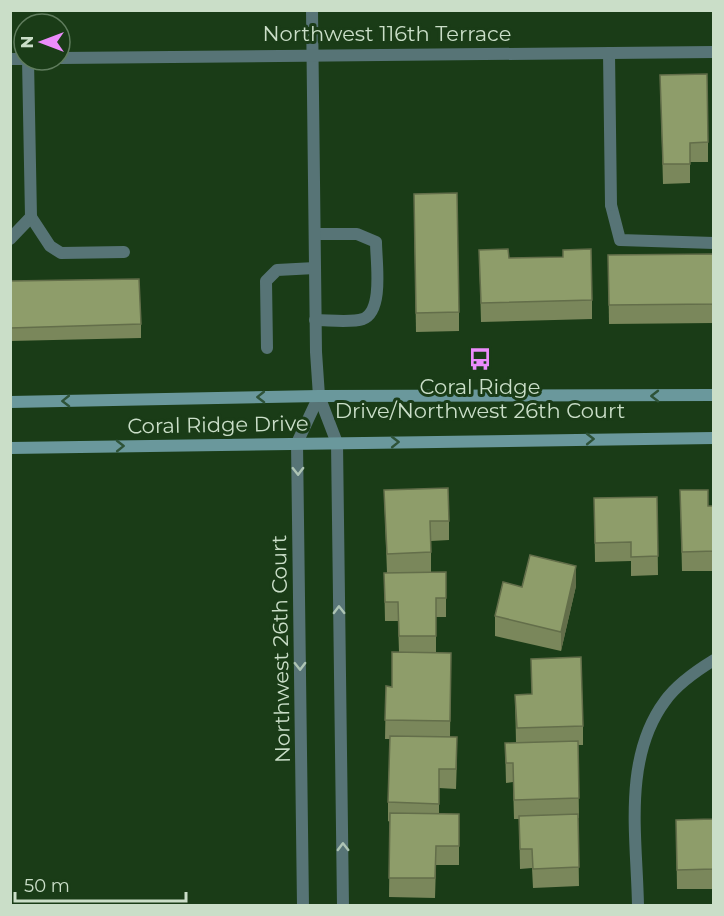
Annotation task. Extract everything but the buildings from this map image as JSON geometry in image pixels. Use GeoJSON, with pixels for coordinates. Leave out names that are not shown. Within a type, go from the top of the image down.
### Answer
{"type":"FeatureCollection","features":[{"type":"Feature","properties":{"kind":"main road","name":"Coral Ridge Drive"},"geometry":{"type":"LineString","coordinates":[[10,402],[319,396],[714,395]]}},
{"type":"Feature","properties":{"kind":"main road","name":"Coral Ridge Drive"},"geometry":{"type":"LineString","coordinates":[[10,448],[714,438]]}},
{"type":"Feature","properties":{"kind":"street","name":"Northwest 26th Court"},"geometry":{"type":"LineString","coordinates":[[312,10],[315,320],[319,396],[337,443],[343,906]]}},
{"type":"Feature","properties":{"kind":"street","name":"Northwest 116th Terrace"},"geometry":{"type":"LineString","coordinates":[[72,58],[714,52]]}},
{"type":"Feature","properties":{"kind":"street"},"geometry":{"type":"LineString","coordinates":[[609,53],[611,205],[621,240],[714,243]]}},
{"type":"Feature","properties":{"kind":"street"},"geometry":{"type":"LineString","coordinates":[[26,72],[32,217],[50,246],[61,253],[124,252]]}},
{"type":"Feature","properties":{"kind":"street"},"geometry":{"type":"LineString","coordinates":[[10,239],[32,217]]}},
{"type":"Feature","properties":{"kind":"street"},"geometry":{"type":"LineString","coordinates":[[315,234],[357,234],[376,242],[377,302],[373,312],[363,319],[315,320]]}},
{"type":"Feature","properties":{"kind":"street"},"geometry":{"type":"LineString","coordinates":[[267,348],[266,281],[278,270],[315,268]]}},
{"type":"Feature","properties":{"kind":"street","name":"Northwest 26th Court"},"geometry":{"type":"LineString","coordinates":[[303,906],[297,443],[319,396]]}},
{"type":"Feature","properties":{"kind":"street"},"geometry":{"type":"LineString","coordinates":[[638,906],[635,776],[648,734],[664,701],[690,675],[714,660]]}},
{"type":"Feature","properties":{"kind":"place","name":"Coral Ridge Drive/Northwest 26th Court"},"geometry":{"type":"Point","coordinates":[480,359]}}]}
